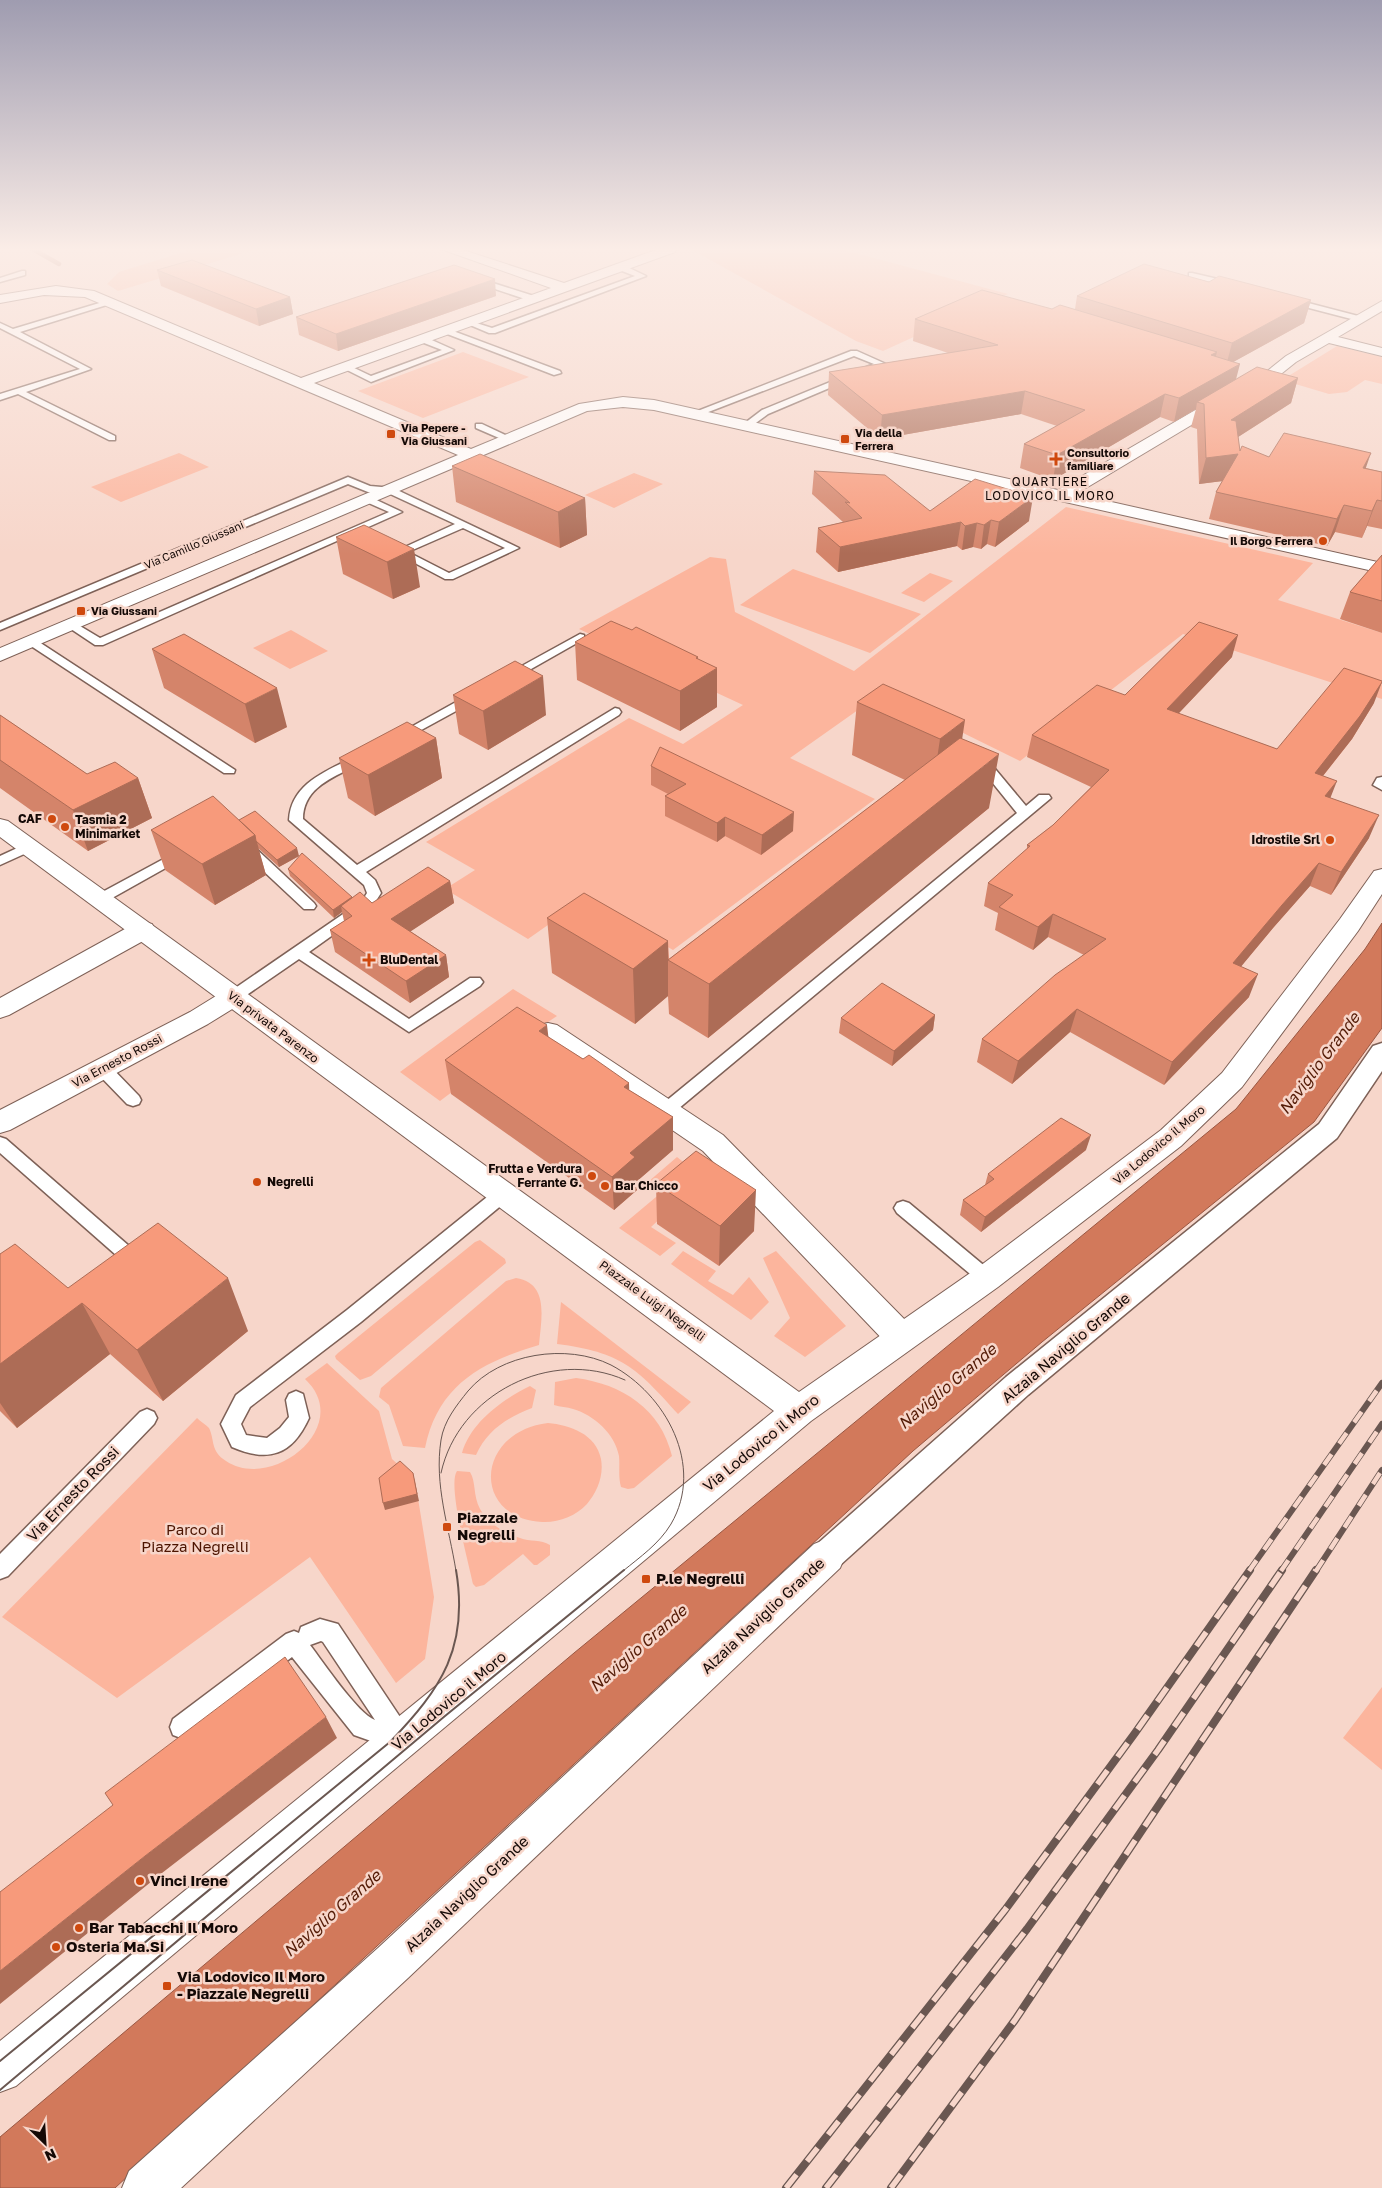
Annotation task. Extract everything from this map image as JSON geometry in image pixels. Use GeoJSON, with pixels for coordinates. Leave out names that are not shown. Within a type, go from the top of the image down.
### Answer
{"type":"FeatureCollection","features":[{"type":"Feature","properties":{"kind":"street"},"geometry":{"type":"LineString","coordinates":[[220,349],[472,455]]}},
{"type":"Feature","properties":{"kind":"street"},"geometry":{"type":"LineString","coordinates":[[301,383],[394,349]]}},
{"type":"Feature","properties":{"kind":"street"},"geometry":{"type":"LineString","coordinates":[[1061,496],[1245,387],[1261,383],[1291,359],[1308,349]]}},
{"type":"Feature","properties":{"kind":"street"},"geometry":{"type":"LineString","coordinates":[[1237,375],[1261,383]]}},
{"type":"Feature","properties":{"kind":"street","name":"Via Camillo Giussani"},"geometry":{"type":"LineString","coordinates":[[0,655],[584,407],[623,402],[654,405],[695,414]]}},
{"type":"Feature","properties":{"kind":"street"},"geometry":{"type":"LineString","coordinates":[[695,414],[1382,568]]}},
{"type":"Feature","properties":{"kind":"street","name":"Via privata Parenzo"},"geometry":{"type":"LineString","coordinates":[[0,826],[503,1194]]}},
{"type":"Feature","properties":{"kind":"street","name":"Via Lodovico il Moro"},"geometry":{"type":"LineString","coordinates":[[0,2070],[799,1411],[901,1337],[987,1278],[1137,1165],[1198,1114],[1232,1080],[1349,925],[1382,876]]}},
{"type":"Feature","properties":{"kind":"street"},"geometry":{"type":"LineString","coordinates":[[0,1009],[143,930]]}},
{"type":"Feature","properties":{"kind":"street","name":"Via Ernesto Rossi"},"geometry":{"type":"LineString","coordinates":[[0,1123],[198,1018],[233,997]]}},
{"type":"Feature","properties":{"kind":"street"},"geometry":{"type":"LineString","coordinates":[[548,1032],[713,1143],[901,1337]]}},
{"type":"Feature","properties":{"kind":"street","name":"Alzaia Naviglio Grande"},"geometry":{"type":"LineString","coordinates":[[146,2188],[393,1964],[827,1556],[1017,1386],[1328,1131],[1382,1052]]}},
{"type":"Feature","properties":{"kind":"street","name":"Piazzale Luigi Negrelli"},"geometry":{"type":"LineString","coordinates":[[503,1194],[610,1270],[799,1411]]}},
{"type":"Feature","properties":{"kind":"lane"},"geometry":{"type":"LineString","coordinates":[[0,397],[87,368],[50,349]]}},
{"type":"Feature","properties":{"kind":"lane"},"geometry":{"type":"LineString","coordinates":[[345,367],[371,379],[450,350],[448,349]]}},
{"type":"Feature","properties":{"kind":"lane"},"geometry":{"type":"LineString","coordinates":[[494,349],[556,373]]}},
{"type":"Feature","properties":{"kind":"lane"},"geometry":{"type":"LineString","coordinates":[[695,414],[854,353],[882,364],[765,412],[746,426]]}},
{"type":"Feature","properties":{"kind":"lane"},"geometry":{"type":"LineString","coordinates":[[18,391],[112,438]]}},
{"type":"Feature","properties":{"kind":"lane"},"geometry":{"type":"LineString","coordinates":[[479,426],[509,439]]}},
{"type":"Feature","properties":{"kind":"lane","name":"Via Camillo Giussani"},"geometry":{"type":"LineString","coordinates":[[0,627],[348,480],[368,489],[390,490],[464,524],[514,548],[450,577],[400,552],[464,524]]}},
{"type":"Feature","properties":{"kind":"lane"},"geometry":{"type":"LineString","coordinates":[[71,625],[98,642],[397,512],[368,499]]}},
{"type":"Feature","properties":{"kind":"lane"},"geometry":{"type":"LineString","coordinates":[[233,997],[368,904],[374,893],[370,884],[296,820],[294,810],[299,797],[315,784],[580,637]]}},
{"type":"Feature","properties":{"kind":"lane"},"geometry":{"type":"LineString","coordinates":[[32,642],[229,770]]}},
{"type":"Feature","properties":{"kind":"lane"},"geometry":{"type":"LineString","coordinates":[[356,872],[616,712]]}},
{"type":"Feature","properties":{"kind":"lane"},"geometry":{"type":"LineString","coordinates":[[973,758],[982,761],[1024,813]]}},
{"type":"Feature","properties":{"kind":"lane"},"geometry":{"type":"LineString","coordinates":[[1382,781],[1379,785],[1382,786]]}},
{"type":"Feature","properties":{"kind":"lane"},"geometry":{"type":"LineString","coordinates":[[666,1110],[1044,798]]}},
{"type":"Feature","properties":{"kind":"lane"},"geometry":{"type":"LineString","coordinates":[[240,841],[309,906]]}},
{"type":"Feature","properties":{"kind":"lane"},"geometry":{"type":"LineString","coordinates":[[0,861],[28,847]]}},
{"type":"Feature","properties":{"kind":"lane"},"geometry":{"type":"LineString","coordinates":[[100,899],[192,848]]}},
{"type":"Feature","properties":{"kind":"lane"},"geometry":{"type":"LineString","coordinates":[[299,952],[409,1027],[475,982]]}},
{"type":"Feature","properties":{"kind":"lane"},"geometry":{"type":"LineString","coordinates":[[103,1069],[133,1100]]}},
{"type":"Feature","properties":{"kind":"lane"},"geometry":{"type":"LineString","coordinates":[[0,1143],[151,1276]]}},
{"type":"Feature","properties":{"kind":"lane"},"geometry":{"type":"LineString","coordinates":[[296,1400],[299,1418],[289,1436],[269,1447],[251,1448],[239,1441],[232,1424],[243,1401],[354,1316],[503,1194]]}},
{"type":"Feature","properties":{"kind":"lane"},"geometry":{"type":"LineString","coordinates":[[903,1208],[987,1278]]}},
{"type":"Feature","properties":{"kind":"lane","name":"Via Ernesto Rossi"},"geometry":{"type":"LineString","coordinates":[[0,1569],[147,1418]]}},
{"type":"Feature","properties":{"kind":"lane"},"geometry":{"type":"LineString","coordinates":[[310,1635],[320,1630],[330,1632],[402,1740]]}},
{"type":"Feature","properties":{"kind":"lane"},"geometry":{"type":"LineString","coordinates":[[181,1727],[294,1642],[339,1701],[362,1726],[402,1740]]}},
{"type":"Feature","properties":{"kind":"green space"},"geometry":{"type":"Polygon","coordinates":[[[1332,349],[1350,349],[1382,357],[1382,384],[1365,380],[1347,392],[1329,394],[1282,380],[1332,349]]]}},
{"type":"Feature","properties":{"kind":"green space"},"geometry":{"type":"Polygon","coordinates":[[[463,352],[529,377],[423,418],[358,391],[463,352]]]}},
{"type":"Feature","properties":{"kind":"green space"},"geometry":{"type":"Polygon","coordinates":[[[179,453],[209,467],[121,502],[91,487],[179,453]]]}},
{"type":"Feature","properties":{"kind":"green space"},"geometry":{"type":"Polygon","coordinates":[[[634,473],[663,484],[614,508],[585,495],[634,473]]]}},
{"type":"Feature","properties":{"kind":"green space"},"geometry":{"type":"Polygon","coordinates":[[[1066,507],[1313,563],[1278,600],[1382,633],[1382,699],[1183,634],[1020,761],[882,693],[790,758],[875,799],[673,950],[585,899],[528,939],[445,889],[475,870],[426,842],[629,718],[683,744],[743,705],[579,629],[710,557],[726,559],[735,612],[854,671],[1066,507]]]}},
{"type":"Feature","properties":{"kind":"green space"},"geometry":{"type":"Polygon","coordinates":[[[793,569],[921,614],[870,653],[740,605],[793,569]]]}},
{"type":"Feature","properties":{"kind":"green space"},"geometry":{"type":"Polygon","coordinates":[[[930,573],[953,581],[924,602],[901,593],[930,573]]]}},
{"type":"Feature","properties":{"kind":"green space"},"geometry":{"type":"Polygon","coordinates":[[[291,630],[328,651],[290,669],[253,648],[291,630]]]}},
{"type":"Feature","properties":{"kind":"green space"},"geometry":{"type":"Polygon","coordinates":[[[513,989],[557,1016],[521,1040],[440,1101],[400,1072],[513,989]]]}},
{"type":"Feature","properties":{"kind":"green space"},"geometry":{"type":"Polygon","coordinates":[[[677,1157],[702,1177],[693,1188],[651,1227],[676,1243],[660,1256],[619,1228],[662,1192],[648,1182],[677,1157]]]}},
{"type":"Feature","properties":{"kind":"green space"},"geometry":{"type":"Polygon","coordinates":[[[480,1240],[505,1259],[506,1263],[371,1376],[360,1380],[336,1359],[335,1356],[338,1353],[475,1242],[480,1240]]]}},
{"type":"Feature","properties":{"kind":"green space"},"geometry":{"type":"Polygon","coordinates":[[[683,1251],[716,1271],[708,1281],[733,1295],[749,1277],[769,1302],[751,1320],[671,1264],[683,1251]]]}},
{"type":"Feature","properties":{"kind":"green space"},"geometry":{"type":"Polygon","coordinates":[[[776,1251],[846,1326],[805,1357],[774,1336],[790,1318],[763,1258],[776,1251]]]}},
{"type":"Feature","properties":{"kind":"green space"},"geometry":{"type":"Polygon","coordinates":[[[516,1278],[527,1281],[539,1295],[542,1314],[539,1345],[499,1359],[465,1379],[451,1392],[440,1408],[431,1426],[425,1448],[403,1446],[389,1405],[379,1397],[381,1388],[506,1281],[516,1278]]]}},
{"type":"Feature","properties":{"kind":"green space"},"geometry":{"type":"Polygon","coordinates":[[[561,1302],[691,1402],[678,1414],[651,1385],[626,1365],[597,1352],[557,1344],[561,1302]]]}},
{"type":"Feature","properties":{"kind":"green space","name":"Parco di Piazza Negrelli"},"geometry":{"type":"Polygon","coordinates":[[[327,1363],[379,1411],[392,1459],[415,1480],[434,1597],[425,1659],[396,1683],[310,1557],[117,1698],[2,1617],[197,1418],[209,1428],[217,1453],[226,1461],[245,1468],[265,1468],[284,1461],[302,1449],[314,1434],[320,1416],[318,1397],[305,1379],[327,1363]]]}},
{"type":"Feature","properties":{"kind":"green space"},"geometry":{"type":"Polygon","coordinates":[[[576,1378],[609,1386],[624,1393],[649,1412],[667,1439],[672,1456],[634,1488],[621,1487],[617,1448],[602,1426],[581,1412],[554,1405],[555,1382],[576,1378]]]}},
{"type":"Feature","properties":{"kind":"green space"},"geometry":{"type":"Polygon","coordinates":[[[530,1386],[536,1390],[532,1408],[499,1426],[486,1438],[476,1455],[462,1453],[472,1431],[489,1413],[509,1398],[530,1386]]]}},
{"type":"Feature","properties":{"kind":"green space"},"geometry":{"type":"Polygon","coordinates":[[[548,1423],[565,1426],[588,1437],[598,1450],[602,1465],[601,1478],[597,1489],[583,1508],[566,1518],[542,1522],[519,1517],[503,1506],[493,1491],[491,1474],[495,1457],[506,1442],[524,1430],[548,1423]]]}},
{"type":"Feature","properties":{"kind":"green space"},"geometry":{"type":"Polygon","coordinates":[[[457,1471],[470,1472],[480,1509],[492,1523],[514,1536],[550,1545],[550,1555],[537,1565],[534,1565],[523,1554],[484,1585],[476,1587],[473,1584],[457,1508],[455,1479],[457,1471]]]}},
{"type":"Feature","properties":{"kind":"green space"},"geometry":{"type":"Polygon","coordinates":[[[1382,1687],[1382,1770],[1343,1738],[1382,1687]]]}},
{"type":"Feature","properties":{"kind":"water","name":"Naviglio Grande"},"geometry":{"type":"Polygon","coordinates":[[[1382,923],[1382,1028],[1314,1122],[1042,1342],[913,1451],[115,2188],[0,2188],[0,2137],[574,1653],[1236,1109],[1365,949],[1382,923]]]}},
{"type":"Feature","properties":{"kind":"building"},"geometry":{"type":"Polygon","coordinates":[[[972,349],[1207,349],[1217,352],[1211,355],[1240,364],[1179,398],[1165,394],[1057,455],[1024,444],[1085,410],[1025,391],[882,415],[829,372],[972,349]]]}},
{"type":"Feature","properties":{"kind":"building"},"geometry":{"type":"Polygon","coordinates":[[[1257,367],[1298,378],[1231,420],[1236,421],[1240,451],[1242,446],[1269,457],[1284,433],[1371,453],[1363,468],[1382,472],[1382,501],[1377,500],[1372,511],[1344,505],[1337,519],[1216,492],[1238,454],[1206,458],[1204,404],[1197,402],[1257,367]]]}},
{"type":"Feature","properties":{"kind":"building"},"geometry":{"type":"Polygon","coordinates":[[[480,454],[585,498],[558,512],[452,466],[480,454]]]}},
{"type":"Feature","properties":{"kind":"building"},"geometry":{"type":"Polygon","coordinates":[[[814,471],[885,475],[930,511],[975,479],[1033,497],[999,522],[991,520],[984,525],[977,523],[965,526],[961,522],[840,547],[818,528],[862,518],[845,502],[850,503],[814,471]]]}},
{"type":"Feature","properties":{"kind":"building"},"geometry":{"type":"Polygon","coordinates":[[[364,525],[414,549],[387,562],[336,537],[364,525]]]}},
{"type":"Feature","properties":{"kind":"building"},"geometry":{"type":"Polygon","coordinates":[[[1382,555],[1382,601],[1350,592],[1382,555]]]}},
{"type":"Feature","properties":{"kind":"building"},"geometry":{"type":"Polygon","coordinates":[[[611,621],[632,630],[636,627],[717,668],[680,691],[575,642],[611,621]]]}},
{"type":"Feature","properties":{"kind":"building"},"geometry":{"type":"Polygon","coordinates":[[[1199,622],[1238,635],[1167,709],[1277,749],[1344,668],[1382,681],[1360,716],[1315,773],[1337,781],[1325,796],[1379,815],[1341,872],[1319,863],[1233,963],[1258,974],[1172,1062],[1077,1009],[1018,1061],[982,1039],[1055,975],[1106,939],[1053,914],[1038,927],[999,907],[1013,895],[988,883],[1030,846],[1027,845],[1053,825],[1109,770],[1032,735],[1097,685],[1125,695],[1199,622]]]}},
{"type":"Feature","properties":{"kind":"building"},"geometry":{"type":"Polygon","coordinates":[[[184,634],[277,688],[245,704],[152,649],[184,634]]]}},
{"type":"Feature","properties":{"kind":"building"},"geometry":{"type":"Polygon","coordinates":[[[515,661],[543,676],[483,711],[453,695],[515,661]]]}},
{"type":"Feature","properties":{"kind":"building"},"geometry":{"type":"Polygon","coordinates":[[[883,684],[965,720],[940,739],[857,702],[883,684]]]}},
{"type":"Feature","properties":{"kind":"building"},"geometry":{"type":"Polygon","coordinates":[[[0,715],[87,774],[115,762],[138,778],[73,810],[0,760],[0,715]]]}},
{"type":"Feature","properties":{"kind":"building"},"geometry":{"type":"Polygon","coordinates":[[[407,722],[436,738],[368,775],[339,758],[407,722]]]}},
{"type":"Feature","properties":{"kind":"building"},"geometry":{"type":"Polygon","coordinates":[[[960,738],[999,754],[709,984],[668,960],[960,738]]]}},
{"type":"Feature","properties":{"kind":"building"},"geometry":{"type":"Polygon","coordinates":[[[660,747],[794,812],[762,835],[725,817],[717,823],[665,796],[686,784],[651,766],[660,747]]]}},
{"type":"Feature","properties":{"kind":"building"},"geometry":{"type":"Polygon","coordinates":[[[213,796],[255,835],[202,864],[151,830],[213,796]]]}},
{"type":"Feature","properties":{"kind":"building"},"geometry":{"type":"Polygon","coordinates":[[[255,811],[297,848],[277,860],[256,841],[255,835],[239,820],[255,811]]]}},
{"type":"Feature","properties":{"kind":"building"},"geometry":{"type":"Polygon","coordinates":[[[302,853],[352,897],[333,910],[288,869],[302,853]]]}},
{"type":"Feature","properties":{"kind":"building"},"geometry":{"type":"Polygon","coordinates":[[[428,867],[450,881],[391,919],[446,955],[406,981],[330,930],[352,916],[341,906],[360,892],[372,903],[428,867]]]}},
{"type":"Feature","properties":{"kind":"building"},"geometry":{"type":"Polygon","coordinates":[[[584,893],[668,941],[633,969],[547,918],[584,893]]]}},
{"type":"Feature","properties":{"kind":"building"},"geometry":{"type":"Polygon","coordinates":[[[882,983],[935,1015],[894,1051],[841,1018],[882,983]]]}},
{"type":"Feature","properties":{"kind":"building"},"geometry":{"type":"Polygon","coordinates":[[[517,1007],[547,1025],[539,1031],[583,1059],[589,1055],[629,1083],[624,1087],[673,1117],[630,1153],[635,1157],[612,1177],[445,1060],[517,1007]]]}},
{"type":"Feature","properties":{"kind":"building"},"geometry":{"type":"Polygon","coordinates":[[[1061,1118],[1091,1135],[985,1217],[963,1200],[994,1179],[988,1174],[1061,1118]]]}},
{"type":"Feature","properties":{"kind":"building"},"geometry":{"type":"Polygon","coordinates":[[[696,1151],[756,1190],[720,1226],[656,1184],[696,1151]]]}},
{"type":"Feature","properties":{"kind":"building"},"geometry":{"type":"Polygon","coordinates":[[[158,1223],[228,1278],[137,1350],[82,1303],[0,1364],[0,1254],[15,1244],[68,1288],[158,1223]]]}},
{"type":"Feature","properties":{"kind":"building"},"geometry":{"type":"Polygon","coordinates":[[[400,1461],[413,1473],[417,1494],[383,1503],[379,1478],[400,1461]]]}},
{"type":"Feature","properties":{"kind":"building"},"geometry":{"type":"Polygon","coordinates":[[[285,1657],[326,1717],[145,1856],[0,1971],[0,1892],[113,1805],[105,1793],[285,1657]]]}},
{"type":"Feature","properties":{"kind":"tram line"},"geometry":{"type":"LineString","coordinates":[[456,1571],[443,1506],[439,1473],[441,1440],[445,1426],[459,1402],[482,1378],[516,1360],[555,1354],[575,1354],[594,1358],[611,1365],[631,1378],[648,1394],[663,1413],[674,1434],[681,1456],[684,1479],[680,1502],[671,1524],[655,1544],[623,1571]]}},
{"type":"Feature","properties":{"kind":"tram line"},"geometry":{"type":"LineString","coordinates":[[441,1473],[451,1445],[467,1420],[487,1400],[512,1384],[539,1374],[567,1370],[597,1371],[625,1380]]}},
{"type":"Feature","properties":{"kind":"tram line"},"geometry":{"type":"LineString","coordinates":[[0,2061],[390,1742],[424,1703],[447,1665],[455,1644],[458,1622],[459,1597],[456,1570]]}},
{"type":"Feature","properties":{"kind":"tram line"},"geometry":{"type":"LineString","coordinates":[[0,2090],[445,1716],[624,1570]]}},
{"type":"Feature","properties":{"kind":"railway"},"geometry":{"type":"LineString","coordinates":[[1249,1571],[1382,1383]]}},
{"type":"Feature","properties":{"kind":"railway"},"geometry":{"type":"LineString","coordinates":[[1281,1571],[1382,1424]]}},
{"type":"Feature","properties":{"kind":"railway"},"geometry":{"type":"LineString","coordinates":[[1316,1571],[1382,1470]]}},
{"type":"Feature","properties":{"kind":"railway"},"geometry":{"type":"LineString","coordinates":[[786,2188],[1005,1910],[1135,1733],[1250,1570]]}},
{"type":"Feature","properties":{"kind":"railway"},"geometry":{"type":"LineString","coordinates":[[826,2188],[1027,1929],[1158,1750],[1282,1570]]}},
{"type":"Feature","properties":{"kind":"railway"},"geometry":{"type":"LineString","coordinates":[[891,2188],[1015,2020],[1316,1570]]}},
{"type":"Feature","properties":{"kind":"place","name":"Via Pepere - Via Giussani"},"geometry":{"type":"Point","coordinates":[391,434]}},
{"type":"Feature","properties":{"kind":"place","name":"Via della Ferrera"},"geometry":{"type":"Point","coordinates":[845,439]}},
{"type":"Feature","properties":{"kind":"place","name":"Consultorio familiare"},"geometry":{"type":"Point","coordinates":[1056,459]}},
{"type":"Feature","properties":{"kind":"place","name":"Il Borgo Ferrera"},"geometry":{"type":"Point","coordinates":[1323,541]}},
{"type":"Feature","properties":{"kind":"place","name":"Via Giussani"},"geometry":{"type":"Point","coordinates":[81,611]}},
{"type":"Feature","properties":{"kind":"place","name":"CAF"},"geometry":{"type":"Point","coordinates":[52,819]}},
{"type":"Feature","properties":{"kind":"place","name":"Tasmia 2 Minimarket"},"geometry":{"type":"Point","coordinates":[65,827]}},
{"type":"Feature","properties":{"kind":"place","name":"Idrostile Srl"},"geometry":{"type":"Point","coordinates":[1330,840]}},
{"type":"Feature","properties":{"kind":"place","name":"BluDental"},"geometry":{"type":"Point","coordinates":[369,960]}},
{"type":"Feature","properties":{"kind":"place","name":"Frutta e Verdura Ferrante G."},"geometry":{"type":"Point","coordinates":[592,1176]}},
{"type":"Feature","properties":{"kind":"place","name":"Negrelli"},"geometry":{"type":"Point","coordinates":[257,1182]}},
{"type":"Feature","properties":{"kind":"place","name":"Bar Chicco"},"geometry":{"type":"Point","coordinates":[605,1186]}},
{"type":"Feature","properties":{"kind":"place","name":"Piazzale Negrelli"},"geometry":{"type":"Point","coordinates":[447,1527]}},
{"type":"Feature","properties":{"kind":"place","name":"P.le Negrelli"},"geometry":{"type":"Point","coordinates":[646,1579]}},
{"type":"Feature","properties":{"kind":"place","name":"Vinci Irene"},"geometry":{"type":"Point","coordinates":[140,1881]}},
{"type":"Feature","properties":{"kind":"place","name":"Bar Tabacchi Il Moro"},"geometry":{"type":"Point","coordinates":[79,1928]}},
{"type":"Feature","properties":{"kind":"place","name":"Osteria Ma.Si"},"geometry":{"type":"Point","coordinates":[56,1947]}},
{"type":"Feature","properties":{"kind":"place","name":"Via Lodovico Il Moro - Piazzale Negrelli"},"geometry":{"type":"Point","coordinates":[167,1986]}},
{"type":"Feature","properties":{"kind":"district","name":"QUARTIERE LODOVICO IL MORO"},"geometry":{"type":"Point","coordinates":[1050,489]}}]}
